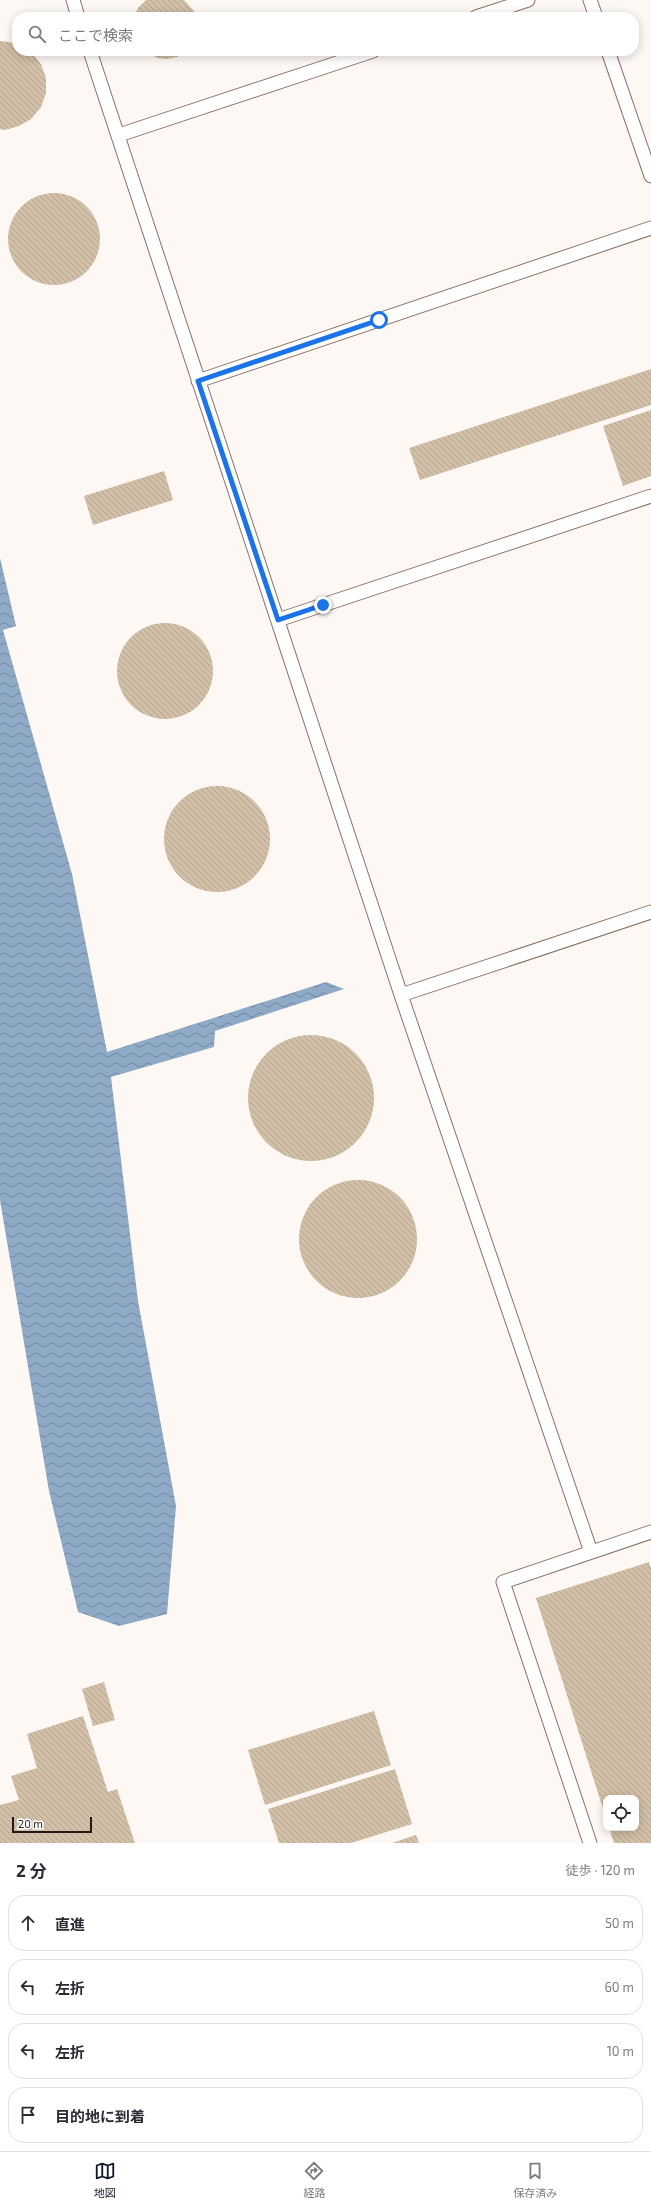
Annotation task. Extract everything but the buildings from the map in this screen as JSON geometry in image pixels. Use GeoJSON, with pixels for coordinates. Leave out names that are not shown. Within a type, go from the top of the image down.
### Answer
{"type":"FeatureCollection","features":[{"type":"Feature","properties":{"kind":"lane"},"geometry":{"type":"LineString","coordinates":[[73,0],[77,12]]}},
{"type":"Feature","properties":{"kind":"lane"},"geometry":{"type":"LineString","coordinates":[[491,12],[528,0]]}},
{"type":"Feature","properties":{"kind":"lane"},"geometry":{"type":"LineString","coordinates":[[590,0],[594,12]]}},
{"type":"Feature","properties":{"kind":"lane"},"geometry":{"type":"LineString","coordinates":[[92,56],[402,995],[591,1552]]}},
{"type":"Feature","properties":{"kind":"lane"},"geometry":{"type":"LineString","coordinates":[[119,135],[358,56]]}},
{"type":"Feature","properties":{"kind":"lane"},"geometry":{"type":"LineString","coordinates":[[610,56],[651,176]]}},
{"type":"Feature","properties":{"kind":"lane"},"geometry":{"type":"LineString","coordinates":[[198,381],[651,228]]}},
{"type":"Feature","properties":{"kind":"lane"},"geometry":{"type":"LineString","coordinates":[[278,620],[651,496]]}},
{"type":"Feature","properties":{"kind":"lane"},"geometry":{"type":"LineString","coordinates":[[402,995],[651,912]]}},
{"type":"Feature","properties":{"kind":"lane"},"geometry":{"type":"LineString","coordinates":[[590,1843],[503,1582],[651,1532]]}},
{"type":"Feature","properties":{"kind":"water"},"geometry":{"type":"Polygon","coordinates":[[[0,558],[16,626],[3,630],[72,874],[107,1052],[326,982],[344,989],[215,1031],[214,1047],[111,1077],[138,1301],[176,1506],[167,1614],[119,1626],[78,1612],[49,1491],[0,1200],[0,558]]]}},
{"type":"Feature","properties":{"kind":"route"},"geometry":{"type":"LineString","coordinates":[[323,605],[278,620],[198,381],[379,320]]}}]}
